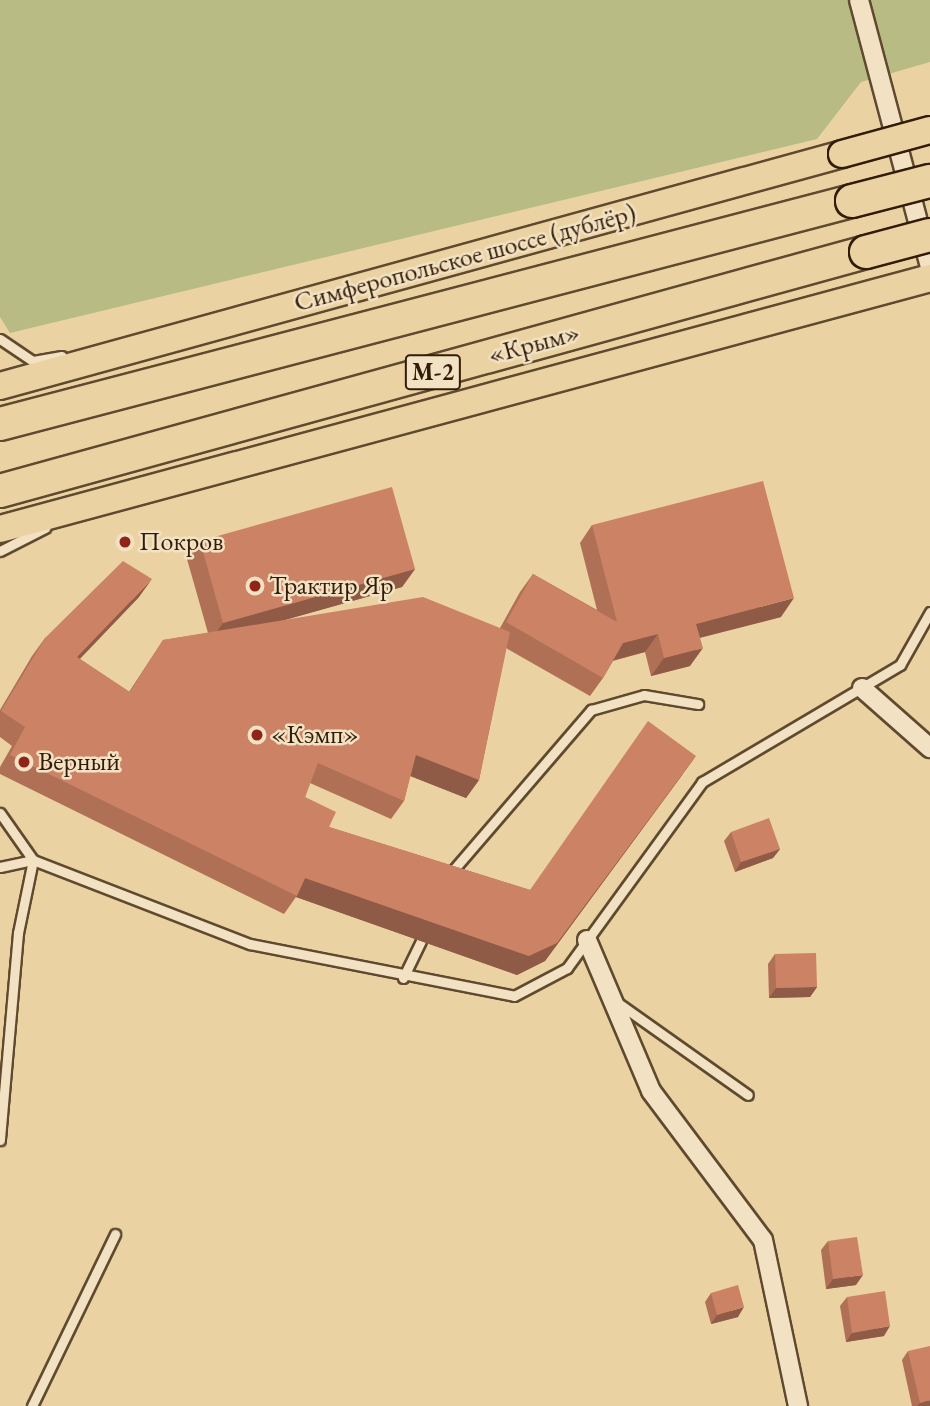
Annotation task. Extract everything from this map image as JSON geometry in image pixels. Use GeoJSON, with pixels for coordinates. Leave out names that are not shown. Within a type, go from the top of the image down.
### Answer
{"type":"FeatureCollection","features":[{"type":"Feature","properties":{"kind":"highway","name":"М-2"},"geometry":{"type":"LineString","coordinates":[[0,424],[930,181]]}},
{"type":"Feature","properties":{"kind":"highway","name":"«Крым»"},"geometry":{"type":"LineString","coordinates":[[0,491],[930,235]]}},
{"type":"Feature","properties":{"kind":"main road","name":"Симферопольское шоссе (дублёр)"},"geometry":{"type":"LineString","coordinates":[[0,386],[930,130]]}},
{"type":"Feature","properties":{"kind":"main road"},"geometry":{"type":"LineString","coordinates":[[0,529],[930,278]]}},
{"type":"Feature","properties":{"kind":"street"},"geometry":{"type":"LineString","coordinates":[[859,0],[930,267]]}},
{"type":"Feature","properties":{"kind":"street"},"geometry":{"type":"LineString","coordinates":[[862,688],[926,741]]}},
{"type":"Feature","properties":{"kind":"street"},"geometry":{"type":"LineString","coordinates":[[587,940],[651,1091],[763,1240],[798,1406]]}},
{"type":"Feature","properties":{"kind":"lane"},"geometry":{"type":"LineString","coordinates":[[0,339],[33,361],[164,341]]}},
{"type":"Feature","properties":{"kind":"lane"},"geometry":{"type":"LineString","coordinates":[[0,551],[97,502]]}},
{"type":"Feature","properties":{"kind":"lane"},"geometry":{"type":"LineString","coordinates":[[0,866],[33,860],[250,944],[403,978],[514,996],[566,968],[702,782],[900,665],[930,612]]}},
{"type":"Feature","properties":{"kind":"lane"},"geometry":{"type":"LineString","coordinates":[[443,886],[455,864],[591,710],[644,695],[698,704]]}},
{"type":"Feature","properties":{"kind":"lane"},"geometry":{"type":"LineString","coordinates":[[0,813],[33,860],[18,933],[0,1140]]}},
{"type":"Feature","properties":{"kind":"lane"},"geometry":{"type":"LineString","coordinates":[[403,978],[421,941]]}},
{"type":"Feature","properties":{"kind":"lane"},"geometry":{"type":"LineString","coordinates":[[611,999],[748,1095]]}},
{"type":"Feature","properties":{"kind":"lane"},"geometry":{"type":"LineString","coordinates":[[32,1406],[116,1234]]}},
{"type":"Feature","properties":{"kind":"green space"},"geometry":{"type":"Polygon","coordinates":[[[0,0],[930,0],[930,62],[861,82],[817,139],[10,333],[0,317],[0,0]]]}},
{"type":"Feature","properties":{"kind":"building"},"geometry":{"type":"Polygon","coordinates":[[[763,481],[794,598],[696,624],[703,648],[664,658],[658,634],[623,643],[603,678],[506,622],[533,574],[617,622],[592,525],[763,481]]]}},
{"type":"Feature","properties":{"kind":"building"},"geometry":{"type":"Polygon","coordinates":[[[392,487],[415,569],[223,623],[200,541],[392,487]]]}},
{"type":"Feature","properties":{"kind":"building"},"geometry":{"type":"Polygon","coordinates":[[[123,561],[152,579],[77,657],[130,692],[163,640],[423,597],[510,632],[479,780],[416,755],[404,801],[318,763],[305,797],[336,812],[329,827],[530,890],[648,721],[696,756],[557,943],[529,956],[305,878],[297,896],[10,755],[25,727],[1,711],[45,638],[123,561]]]}},
{"type":"Feature","properties":{"kind":"building"},"geometry":{"type":"Polygon","coordinates":[[[769,818],[780,849],[741,862],[731,832],[769,818]]]}},
{"type":"Feature","properties":{"kind":"building"},"geometry":{"type":"Polygon","coordinates":[[[816,953],[817,987],[776,988],[775,954],[816,953]]]}},
{"type":"Feature","properties":{"kind":"building"},"geometry":{"type":"Polygon","coordinates":[[[857,1237],[863,1275],[833,1279],[828,1241],[857,1237]]]}},
{"type":"Feature","properties":{"kind":"building"},"geometry":{"type":"Polygon","coordinates":[[[738,1285],[744,1307],[717,1315],[711,1293],[738,1285]]]}},
{"type":"Feature","properties":{"kind":"building"},"geometry":{"type":"Polygon","coordinates":[[[885,1291],[890,1326],[852,1333],[847,1297],[885,1291]]]}},
{"type":"Feature","properties":{"kind":"building"},"geometry":{"type":"Polygon","coordinates":[[[930,1346],[930,1400],[920,1403],[908,1351],[930,1346]]]}},
{"type":"Feature","properties":{"kind":"place","name":"Покров"},"geometry":{"type":"Point","coordinates":[125,542]}},
{"type":"Feature","properties":{"kind":"place","name":"Трактир Яр"},"geometry":{"type":"Point","coordinates":[255,586]}},
{"type":"Feature","properties":{"kind":"place","name":"«Кэмп»"},"geometry":{"type":"Point","coordinates":[257,735]}},
{"type":"Feature","properties":{"kind":"place","name":"Верный"},"geometry":{"type":"Point","coordinates":[24,762]}}]}
